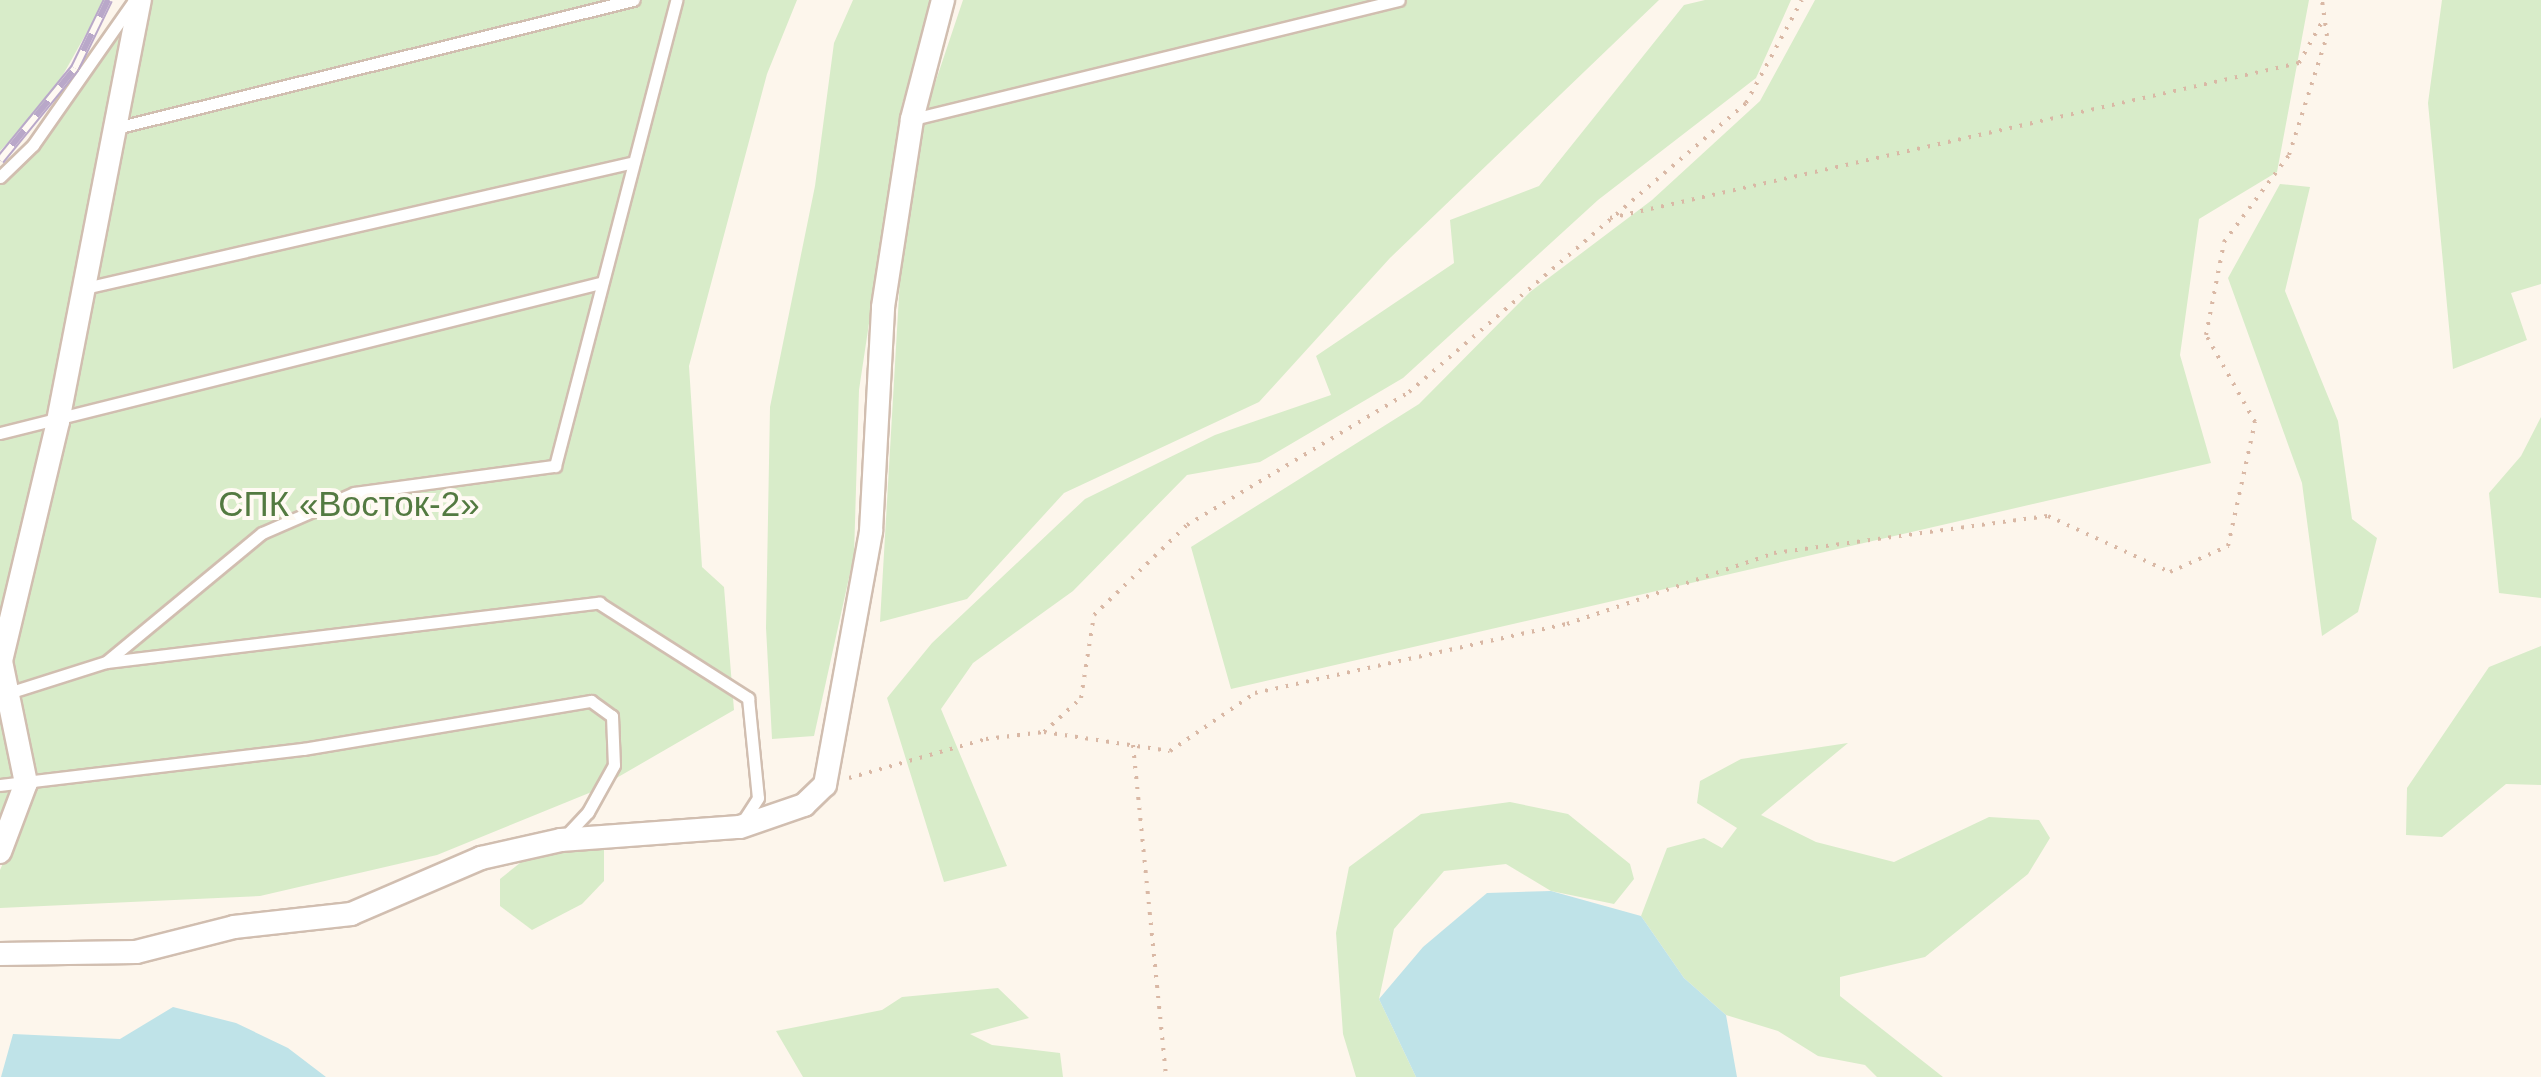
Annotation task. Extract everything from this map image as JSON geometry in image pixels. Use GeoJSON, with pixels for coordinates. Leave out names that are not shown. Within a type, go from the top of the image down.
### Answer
{"type":"FeatureCollection","features":[{"type":"Feature","properties":{"kind":"street"},"geometry":{"type":"LineString","coordinates":[[0,852],[26,783],[1,661],[10,587],[58,421],[137,0]]}},
{"type":"Feature","properties":{"kind":"street"},"geometry":{"type":"LineString","coordinates":[[0,954],[136,952],[234,926],[351,914],[481,858],[561,840],[740,827],[804,805],[825,785],[871,532],[884,307],[912,119],[943,0]]}},
{"type":"Feature","properties":{"kind":"lane"},"geometry":{"type":"LineString","coordinates":[[0,177],[33,145],[137,0]]}},
{"type":"Feature","properties":{"kind":"lane"},"geometry":{"type":"LineString","coordinates":[[116,128],[633,0]]}},
{"type":"Feature","properties":{"kind":"lane"},"geometry":{"type":"LineString","coordinates":[[106,662],[262,533],[354,492],[555,466],[630,163],[676,0]]}},
{"type":"Feature","properties":{"kind":"lane"},"geometry":{"type":"LineString","coordinates":[[912,119],[1400,0]]}},
{"type":"Feature","properties":{"kind":"lane"},"geometry":{"type":"LineString","coordinates":[[85,288],[630,163]]}},
{"type":"Feature","properties":{"kind":"lane"},"geometry":{"type":"LineString","coordinates":[[0,434],[600,283]]}},
{"type":"Feature","properties":{"kind":"lane"},"geometry":{"type":"LineString","coordinates":[[5,693],[106,662],[599,603],[748,698],[758,798],[740,827]]}},
{"type":"Feature","properties":{"kind":"lane"},"geometry":{"type":"LineString","coordinates":[[0,785],[303,749],[591,701],[612,716],[614,764],[588,812],[561,840]]}},
{"type":"Feature","properties":{"kind":"path"},"geometry":{"type":"LineString","coordinates":[[1044,732],[1082,698],[1094,615],[1187,525],[1408,392],[1605,219],[1746,103],[1802,0]]}},
{"type":"Feature","properties":{"kind":"path"},"geometry":{"type":"LineString","coordinates":[[825,785],[986,739],[1044,732],[1170,751],[1255,693],[1567,624],[1774,553],[2048,516],[2170,572],[2228,546],[2255,422],[2206,335],[2224,242],[2289,155],[2327,36],[2322,0]]}},
{"type":"Feature","properties":{"kind":"path"},"geometry":{"type":"LineString","coordinates":[[1605,219],[2298,63],[2324,18]]}},
{"type":"Feature","properties":{"kind":"path"},"geometry":{"type":"LineString","coordinates":[[1132,745],[1166,1077]]}},
{"type":"Feature","properties":{"kind":"green space"},"geometry":{"type":"Polygon","coordinates":[[[0,0],[105,0],[50,98],[0,151],[0,0]]]}},
{"type":"Feature","properties":{"kind":"green space","name":"СПК «Восток-2»"},"geometry":{"type":"Polygon","coordinates":[[[141,0],[797,0],[767,74],[689,366],[702,567],[724,587],[734,710],[594,791],[437,855],[260,896],[0,908],[0,870],[37,785],[22,797],[0,847],[0,182],[141,0]]]}},
{"type":"Feature","properties":{"kind":"green space"},"geometry":{"type":"Polygon","coordinates":[[[853,0],[933,0],[902,104],[859,390],[854,555],[814,736],[772,739],[766,628],[770,407],[815,186],[834,43],[853,0]]]}},
{"type":"Feature","properties":{"kind":"green space"},"geometry":{"type":"Polygon","coordinates":[[[963,0],[1659,0],[1390,258],[1259,402],[1064,493],[967,599],[880,622],[901,261],[927,107],[963,0]]]}},
{"type":"Feature","properties":{"kind":"green space"},"geometry":{"type":"Polygon","coordinates":[[[1705,0],[1791,0],[1756,78],[1598,200],[1403,378],[1260,462],[1187,475],[1073,591],[973,663],[941,709],[1007,866],[944,882],[887,698],[932,643],[1085,499],[1215,435],[1331,395],[1316,356],[1454,263],[1450,220],[1539,186],[1684,5],[1705,0]]]}},
{"type":"Feature","properties":{"kind":"green space"},"geometry":{"type":"Polygon","coordinates":[[[1815,0],[2309,0],[2277,172],[2199,219],[2180,355],[2211,463],[1231,689],[1191,547],[1419,404],[1530,292],[1652,200],[1760,101],[1815,0]]]}},
{"type":"Feature","properties":{"kind":"green space"},"geometry":{"type":"Polygon","coordinates":[[[2442,0],[2541,0],[2541,284],[2511,293],[2527,340],[2453,369],[2428,103],[2442,0]]]}},
{"type":"Feature","properties":{"kind":"green space"},"geometry":{"type":"Polygon","coordinates":[[[2280,184],[2310,187],[2285,291],[2338,421],[2352,519],[2377,538],[2358,612],[2322,636],[2302,483],[2228,278],[2280,184]]]}},
{"type":"Feature","properties":{"kind":"green space"},"geometry":{"type":"Polygon","coordinates":[[[2541,417],[2541,598],[2499,593],[2489,493],[2521,456],[2541,417]]]}},
{"type":"Feature","properties":{"kind":"green space"},"geometry":{"type":"Polygon","coordinates":[[[2541,646],[2541,785],[2506,784],[2442,837],[2406,835],[2407,788],[2489,667],[2541,646]]]}},
{"type":"Feature","properties":{"kind":"green space"},"geometry":{"type":"Polygon","coordinates":[[[1848,743],[1761,815],[1816,842],[1894,862],[1989,817],[2039,820],[2050,838],[2028,874],[1925,957],[1840,977],[1840,996],[1943,1077],[1877,1077],[1865,1065],[1818,1056],[1778,1031],[1726,1015],[1684,978],[1641,916],[1667,848],[1704,838],[1722,848],[1737,828],[1697,803],[1700,781],[1741,759],[1848,743]]]}},
{"type":"Feature","properties":{"kind":"green space"},"geometry":{"type":"Polygon","coordinates":[[[1510,802],[1568,814],[1630,864],[1634,879],[1614,904],[1551,891],[1506,864],[1444,871],[1394,929],[1379,999],[1416,1077],[1356,1077],[1343,1034],[1336,933],[1349,867],[1421,814],[1510,802]]]}},
{"type":"Feature","properties":{"kind":"green space"},"geometry":{"type":"Polygon","coordinates":[[[604,843],[604,881],[582,904],[532,930],[500,906],[500,879],[530,855],[604,843]]]}},
{"type":"Feature","properties":{"kind":"green space"},"geometry":{"type":"Polygon","coordinates":[[[998,988],[1029,1018],[970,1034],[992,1045],[1060,1053],[1063,1077],[803,1077],[776,1031],[882,1010],[902,997],[998,988]]]}},
{"type":"Feature","properties":{"kind":"water"},"geometry":{"type":"Polygon","coordinates":[[[1551,891],[1641,916],[1684,978],[1726,1015],[1737,1077],[1416,1077],[1379,999],[1423,947],[1487,893],[1551,891]]]}},
{"type":"Feature","properties":{"kind":"water"},"geometry":{"type":"Polygon","coordinates":[[[173,1007],[236,1023],[288,1048],[326,1077],[1,1077],[13,1034],[120,1039],[173,1007]]]}},
{"type":"Feature","properties":{"kind":"railway"},"geometry":{"type":"LineString","coordinates":[[0,160],[75,68],[108,0]]}}]}
